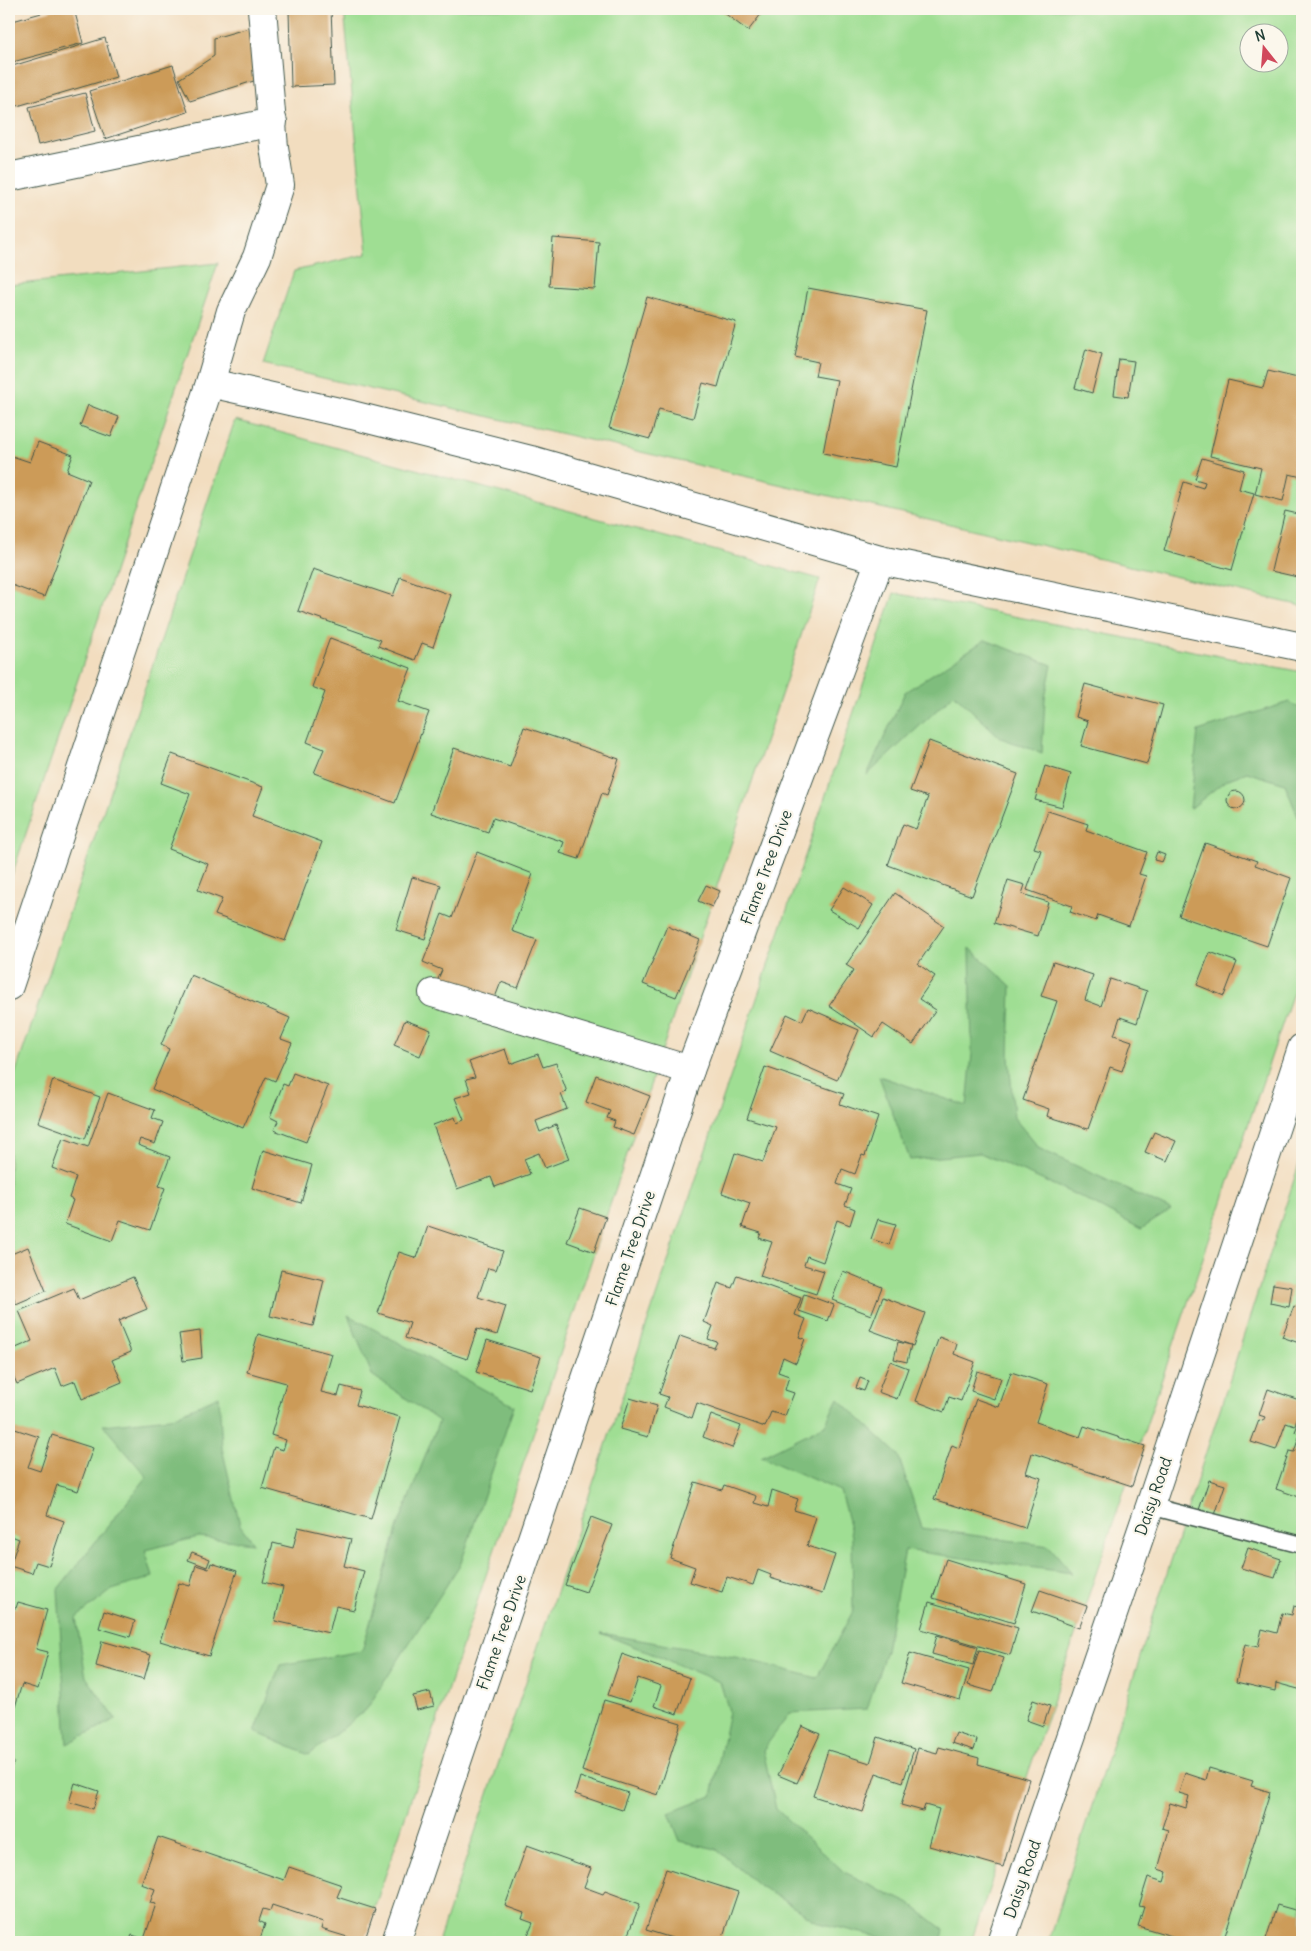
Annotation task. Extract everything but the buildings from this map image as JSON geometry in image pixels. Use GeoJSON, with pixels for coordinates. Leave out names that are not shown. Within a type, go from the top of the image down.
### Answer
{"type":"FeatureCollection","features":[{"type":"Feature","properties":{"kind":"street"},"geometry":{"type":"LineString","coordinates":[[9,986],[210,383],[231,311],[257,258],[276,201],[280,185],[262,9]]}},
{"type":"Feature","properties":{"kind":"street"},"geometry":{"type":"LineString","coordinates":[[9,177],[273,122]]}},
{"type":"Feature","properties":{"kind":"street"},"geometry":{"type":"LineString","coordinates":[[210,383],[352,415],[531,460],[880,560],[1302,647]]}},
{"type":"Feature","properties":{"kind":"street","name":"Flame Tree Drive"},"geometry":{"type":"LineString","coordinates":[[396,1942],[690,1070],[880,560]]}},
{"type":"Feature","properties":{"kind":"street"},"geometry":{"type":"LineString","coordinates":[[433,993],[690,1070]]}},
{"type":"Feature","properties":{"kind":"street","name":"Daisy Road"},"geometry":{"type":"LineString","coordinates":[[1001,1942],[1150,1506],[1302,1048]]}},
{"type":"Feature","properties":{"kind":"lane"},"geometry":{"type":"LineString","coordinates":[[1150,1506],[1302,1545]]}},
{"type":"Feature","properties":{"kind":"green space"},"geometry":{"type":"Polygon","coordinates":[[[344,9],[1302,9],[1302,606],[263,364],[294,271],[367,254],[344,9]]]}},
{"type":"Feature","properties":{"kind":"green space"},"geometry":{"type":"Polygon","coordinates":[[[218,263],[9,884],[9,285],[218,263]]]}},
{"type":"Feature","properties":{"kind":"green space"},"geometry":{"type":"Polygon","coordinates":[[[235,420],[820,579],[363,1942],[9,1942],[9,1092],[235,420]]]}},
{"type":"Feature","properties":{"kind":"green space"},"geometry":{"type":"Polygon","coordinates":[[[894,593],[1302,672],[1302,966],[971,1942],[438,1942],[894,593]]]}},
{"type":"Feature","properties":{"kind":"green space"},"geometry":{"type":"Polygon","coordinates":[[[985,640],[1052,665],[1045,698],[1042,753],[1001,738],[954,694],[867,775],[905,692],[985,640]]]}},
{"type":"Feature","properties":{"kind":"green space"},"geometry":{"type":"Polygon","coordinates":[[[1289,702],[1302,709],[1302,827],[1285,784],[1247,772],[1226,780],[1190,809],[1198,731],[1289,702]]]}},
{"type":"Feature","properties":{"kind":"green space"},"geometry":{"type":"Polygon","coordinates":[[[970,948],[1011,986],[1009,1057],[1014,1118],[1040,1149],[1171,1210],[1141,1229],[1081,1197],[980,1153],[910,1160],[879,1076],[967,1106],[972,1054],[970,948]]]}},
{"type":"Feature","properties":{"kind":"green space"},"geometry":{"type":"Polygon","coordinates":[[[1302,1155],[1302,1942],[1048,1942],[1302,1155]]]}},
{"type":"Feature","properties":{"kind":"green space"},"geometry":{"type":"Polygon","coordinates":[[[348,1315],[514,1406],[461,1563],[366,1710],[309,1755],[255,1732],[280,1665],[362,1651],[398,1526],[439,1421],[372,1375],[348,1315]]]}},
{"type":"Feature","properties":{"kind":"green space"},"geometry":{"type":"Polygon","coordinates":[[[219,1396],[222,1448],[240,1525],[253,1543],[199,1537],[145,1550],[153,1577],[112,1590],[76,1618],[86,1677],[116,1719],[67,1744],[58,1589],[147,1477],[103,1425],[170,1418],[219,1396]]]}},
{"type":"Feature","properties":{"kind":"green space"},"geometry":{"type":"Polygon","coordinates":[[[838,1398],[898,1455],[922,1528],[1049,1546],[1072,1573],[905,1550],[886,1650],[867,1709],[790,1713],[763,1750],[776,1809],[844,1872],[910,1904],[944,1930],[941,1942],[900,1942],[819,1923],[757,1884],[716,1849],[680,1841],[669,1813],[712,1796],[729,1711],[720,1682],[601,1633],[740,1658],[817,1678],[853,1611],[852,1536],[840,1491],[761,1457],[825,1425],[838,1398]]]}}]}
